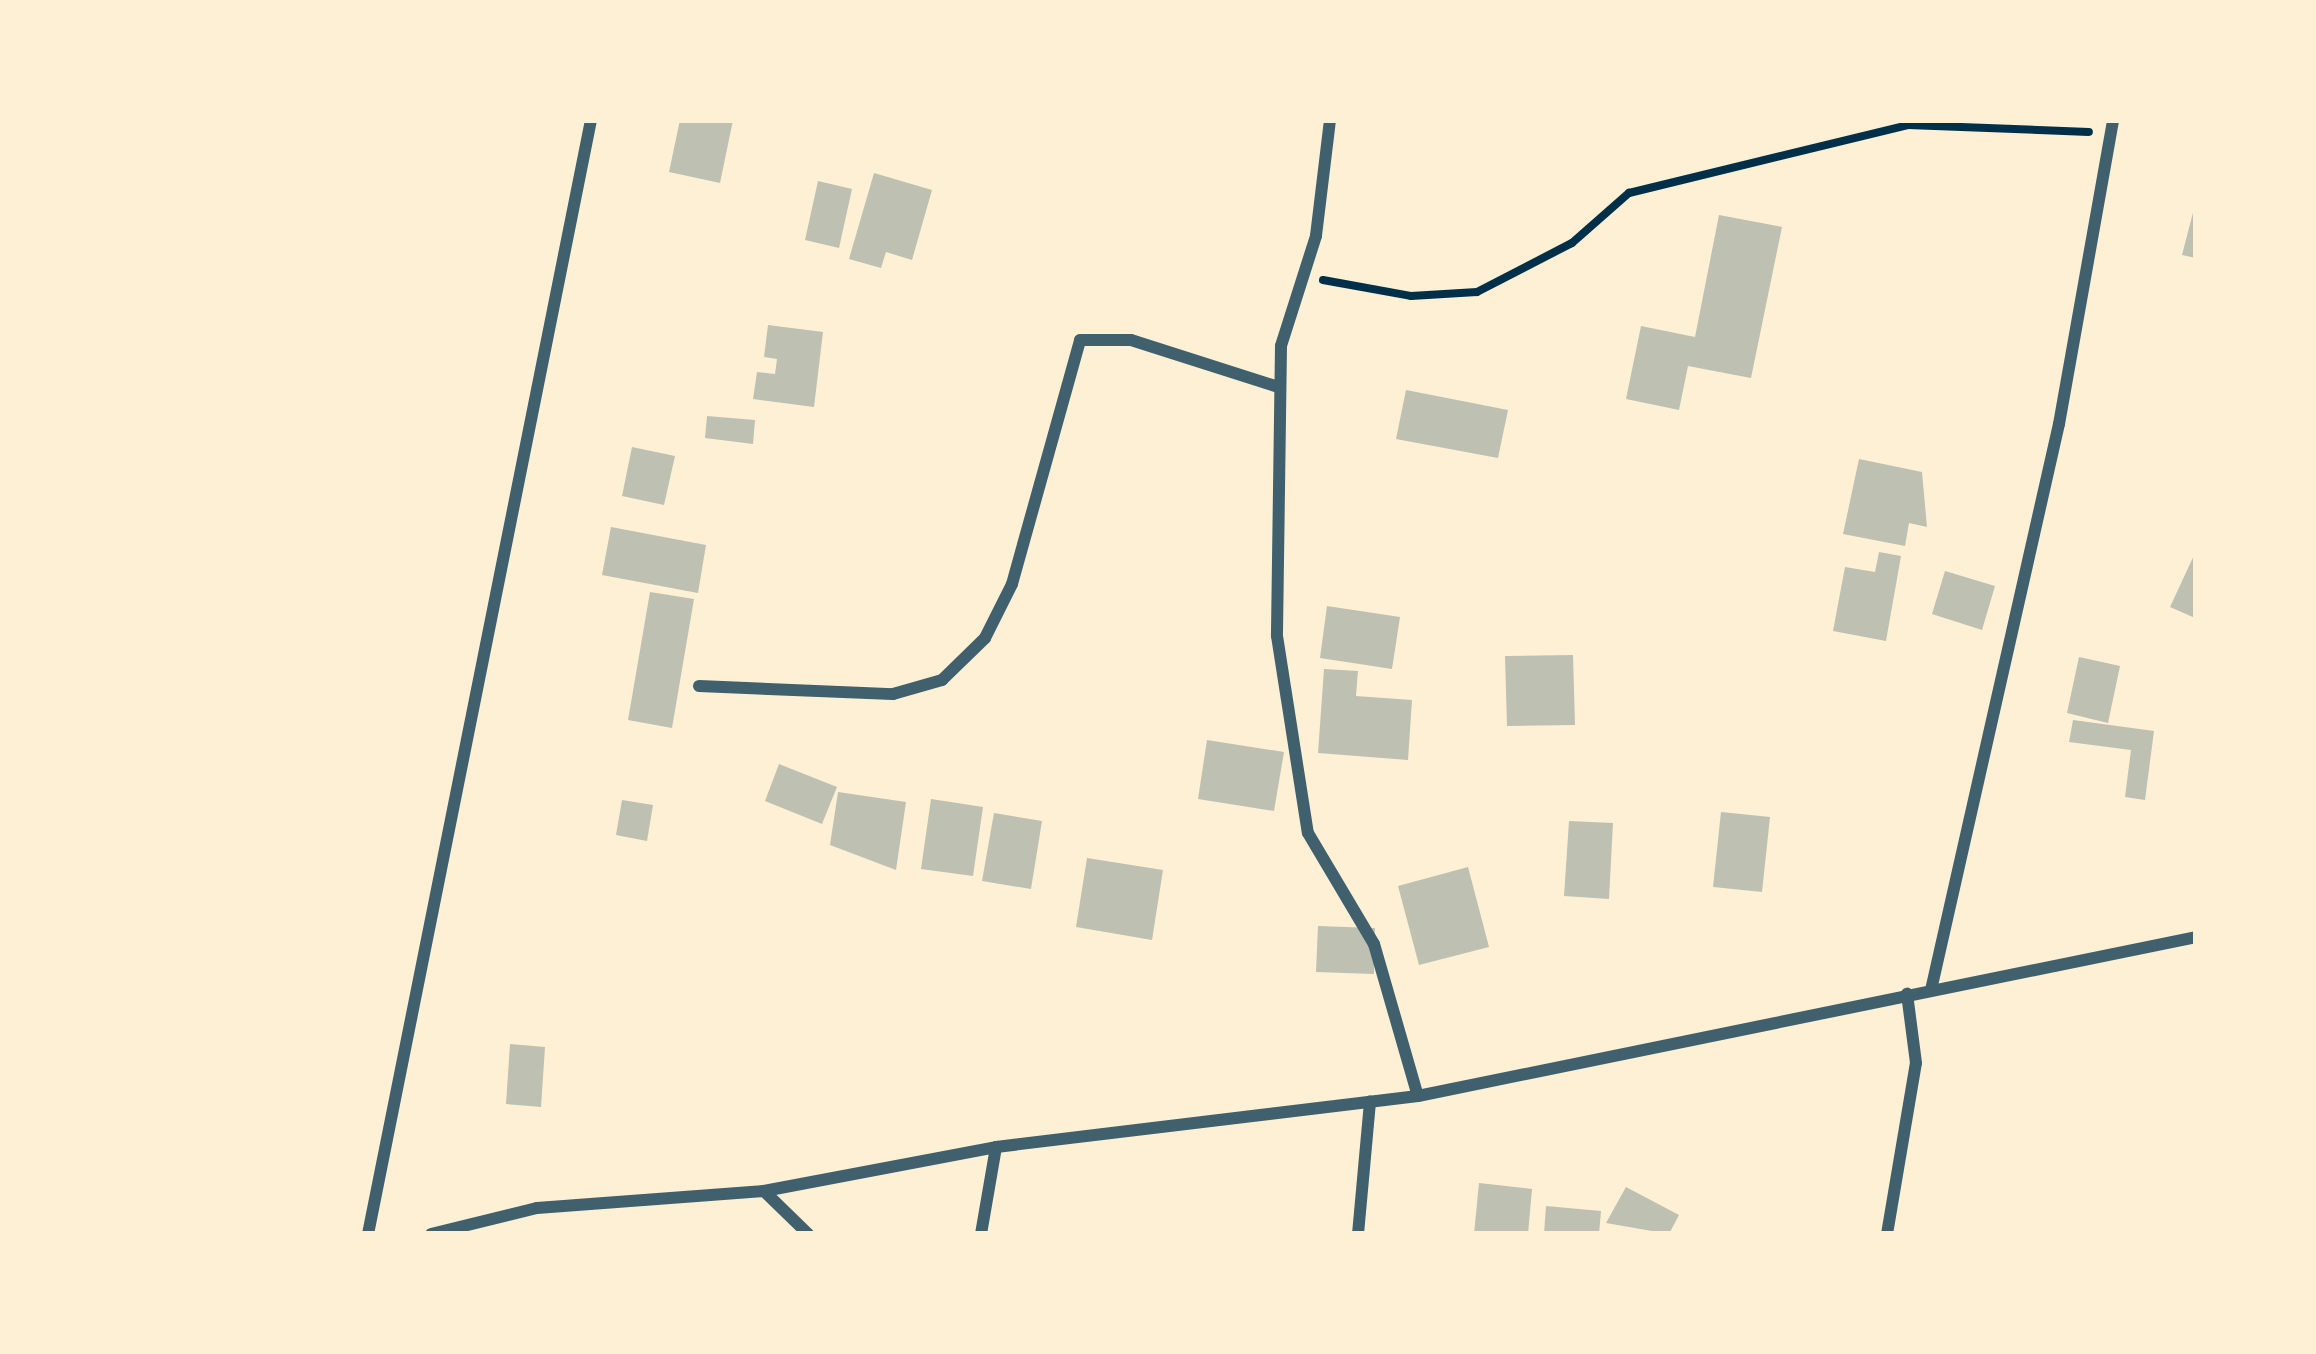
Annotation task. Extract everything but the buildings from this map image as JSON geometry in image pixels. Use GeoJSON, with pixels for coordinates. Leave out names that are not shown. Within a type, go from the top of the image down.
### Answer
{"type":"FeatureCollection","features":[{"type":"Feature","properties":{"kind":"street"},"geometry":{"type":"LineString","coordinates":[[368,1234],[591,120]]}},
{"type":"Feature","properties":{"kind":"street"},"geometry":{"type":"LineString","coordinates":[[1330,120],[1304,275],[1278,387],[1277,636],[1290,770],[1308,833],[1384,968],[1418,1096]]}},
{"type":"Feature","properties":{"kind":"street"},"geometry":{"type":"LineString","coordinates":[[1931,990],[2059,424],[2112,126]]}},
{"type":"Feature","properties":{"kind":"street"},"geometry":{"type":"LineString","coordinates":[[699,686],[892,694],[942,680],[985,638],[1012,584],[1079,340],[1131,340],[1278,387]]}},
{"type":"Feature","properties":{"kind":"street"},"geometry":{"type":"LineString","coordinates":[[431,1234],[537,1208],[764,1191],[996,1147],[1418,1096],[2196,937]]}},
{"type":"Feature","properties":{"kind":"street"},"geometry":{"type":"LineString","coordinates":[[1887,1234],[1916,1063],[1907,994]]}},
{"type":"Feature","properties":{"kind":"street"},"geometry":{"type":"LineString","coordinates":[[1358,1234],[1370,1102]]}},
{"type":"Feature","properties":{"kind":"street"},"geometry":{"type":"LineString","coordinates":[[981,1234],[996,1147]]}},
{"type":"Feature","properties":{"kind":"street"},"geometry":{"type":"LineString","coordinates":[[764,1191],[808,1234]]}},
{"type":"Feature","properties":{"kind":"path"},"geometry":{"type":"LineString","coordinates":[[1304,275],[1412,296],[1477,292],[1571,243],[1629,194],[1724,166],[1908,125],[2112,126]]}}]}
